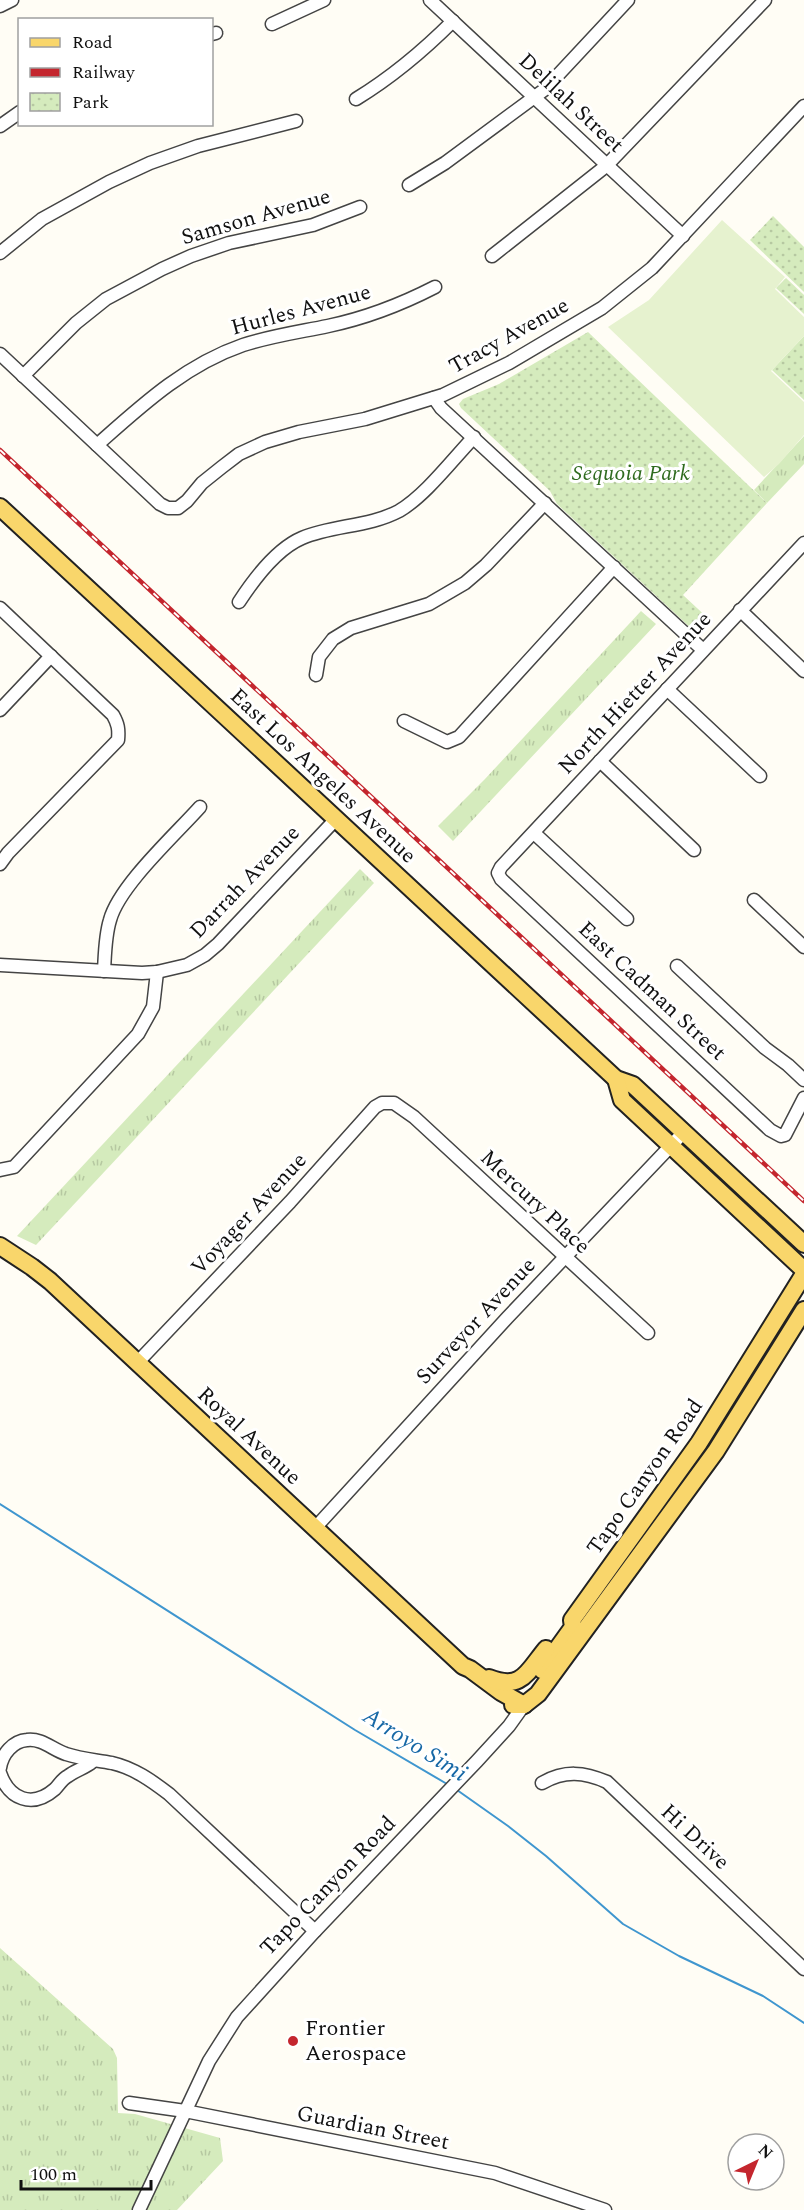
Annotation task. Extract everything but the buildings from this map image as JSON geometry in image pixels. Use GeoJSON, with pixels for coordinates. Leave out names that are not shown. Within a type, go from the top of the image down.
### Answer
{"type":"FeatureCollection","features":[{"type":"Feature","properties":{"kind":"main road","name":"East Los Angeles Avenue"},"geometry":{"type":"LineString","coordinates":[[0,507],[616,1079],[633,1085],[804,1244]]}},
{"type":"Feature","properties":{"kind":"main road","name":"East Los Angeles Avenue"},"geometry":{"type":"LineString","coordinates":[[616,1079],[622,1100],[804,1272]]}},
{"type":"Feature","properties":{"kind":"main road","name":"Royal Avenue"},"geometry":{"type":"LineString","coordinates":[[0,1246],[50,1281],[462,1666],[524,1705]]}},
{"type":"Feature","properties":{"kind":"main road","name":"Tapo Canyon Road"},"geometry":{"type":"LineString","coordinates":[[524,1705],[529,1688],[573,1627],[572,1620],[699,1443],[804,1272]]}},
{"type":"Feature","properties":{"kind":"main road","name":"Tapo Canyon Road"},"geometry":{"type":"LineString","coordinates":[[524,1705],[538,1694],[677,1506],[722,1442],[804,1310]]}},
{"type":"Feature","properties":{"kind":"main road"},"geometry":{"type":"LineString","coordinates":[[478,1675],[501,1683],[518,1681],[567,1622],[572,1620]]}},
{"type":"Feature","properties":{"kind":"main road","name":"Royal Avenue"},"geometry":{"type":"LineString","coordinates":[[462,1666],[464,1674],[502,1702],[514,1706],[524,1705]]}},
{"type":"Feature","properties":{"kind":"street"},"geometry":{"type":"LineString","coordinates":[[0,6],[12,0]]}},
{"type":"Feature","properties":{"kind":"street"},"geometry":{"type":"LineString","coordinates":[[272,24],[324,0]]}},
{"type":"Feature","properties":{"kind":"street","name":"Delilah Street"},"geometry":{"type":"LineString","coordinates":[[430,0],[683,236]]}},
{"type":"Feature","properties":{"kind":"street"},"geometry":{"type":"LineString","coordinates":[[409,185],[446,163],[544,90],[628,0]]}},
{"type":"Feature","properties":{"kind":"street"},"geometry":{"type":"LineString","coordinates":[[492,256],[606,166],[765,0]]}},
{"type":"Feature","properties":{"kind":"street"},"geometry":{"type":"LineString","coordinates":[[356,99],[380,85],[423,51],[453,21]]}},
{"type":"Feature","properties":{"kind":"street","name":"Tracy Avenue"},"geometry":{"type":"LineString","coordinates":[[97,445],[160,504],[168,508],[178,508],[202,483],[239,454],[265,442],[299,432],[364,419],[434,398],[509,363],[602,308],[652,268],[804,106]]}},
{"type":"Feature","properties":{"kind":"street"},"geometry":{"type":"LineString","coordinates":[[0,126],[18,113]]}},
{"type":"Feature","properties":{"kind":"street"},"geometry":{"type":"LineString","coordinates":[[0,253],[42,219],[109,182],[150,163],[198,146],[296,121]]}},
{"type":"Feature","properties":{"kind":"street","name":"Samson Avenue"},"geometry":{"type":"LineString","coordinates":[[23,376],[76,323],[106,299],[162,269],[190,256],[229,243],[314,225],[360,207]]}},
{"type":"Feature","properties":{"kind":"street","name":"Hurles Avenue"},"geometry":{"type":"LineString","coordinates":[[97,445],[157,392],[187,371],[218,355],[264,338],[366,316],[403,303],[435,287]]}},
{"type":"Feature","properties":{"kind":"street"},"geometry":{"type":"LineString","coordinates":[[0,354],[97,445]]}},
{"type":"Feature","properties":{"kind":"street"},"geometry":{"type":"LineString","coordinates":[[434,398],[441,408],[703,650]]}},
{"type":"Feature","properties":{"kind":"street"},"geometry":{"type":"LineString","coordinates":[[239,602],[250,585],[281,552],[301,538],[370,522],[399,511],[416,498],[474,437]]}},
{"type":"Feature","properties":{"kind":"street"},"geometry":{"type":"LineString","coordinates":[[316,675],[319,657],[333,639],[351,628],[429,604],[465,583],[486,565],[544,503]]}},
{"type":"Feature","properties":{"kind":"street","name":"North Hietter Avenue"},"geometry":{"type":"LineString","coordinates":[[498,873],[501,867],[804,543]]}},
{"type":"Feature","properties":{"kind":"street"},"geometry":{"type":"LineString","coordinates":[[404,721],[447,742],[459,737],[614,567]]}},
{"type":"Feature","properties":{"kind":"street"},"geometry":{"type":"LineString","coordinates":[[0,608],[113,715],[118,724],[118,740],[0,864]]}},
{"type":"Feature","properties":{"kind":"street"},"geometry":{"type":"LineString","coordinates":[[740,610],[804,671]]}},
{"type":"Feature","properties":{"kind":"street"},"geometry":{"type":"LineString","coordinates":[[0,710],[51,656]]}},
{"type":"Feature","properties":{"kind":"street"},"geometry":{"type":"LineString","coordinates":[[667,689],[760,776]]}},
{"type":"Feature","properties":{"kind":"street"},"geometry":{"type":"LineString","coordinates":[[600,761],[694,850]]}},
{"type":"Feature","properties":{"kind":"street"},"geometry":{"type":"LineString","coordinates":[[104,971],[106,936],[110,918],[118,901],[131,883],[200,807]]}},
{"type":"Feature","properties":{"kind":"street","name":"Darrah Avenue"},"geometry":{"type":"LineString","coordinates":[[0,965],[157,972],[187,964],[218,944],[336,819]]}},
{"type":"Feature","properties":{"kind":"street"},"geometry":{"type":"LineString","coordinates":[[534,832],[627,919]]}},
{"type":"Feature","properties":{"kind":"street","name":"East Cadman Street"},"geometry":{"type":"LineString","coordinates":[[498,873],[501,879],[770,1130],[780,1136],[788,1132],[804,1098]]}},
{"type":"Feature","properties":{"kind":"street"},"geometry":{"type":"LineString","coordinates":[[754,900],[804,947]]}},
{"type":"Feature","properties":{"kind":"street"},"geometry":{"type":"LineString","coordinates":[[677,966],[765,1048],[804,1080]]}},
{"type":"Feature","properties":{"kind":"street"},"geometry":{"type":"LineString","coordinates":[[0,1170],[14,1167],[138,1034],[153,1007],[157,972]]}},
{"type":"Feature","properties":{"kind":"street","name":"Mercury Place"},"geometry":{"type":"LineString","coordinates":[[393,1102],[414,1117],[564,1258],[648,1333]]}},
{"type":"Feature","properties":{"kind":"street","name":"Voyager Avenue"},"geometry":{"type":"LineString","coordinates":[[137,1363],[290,1202],[375,1107],[393,1102]]}},
{"type":"Feature","properties":{"kind":"street","name":"Surveyor Avenue"},"geometry":{"type":"LineString","coordinates":[[315,1528],[564,1258],[684,1132]]}},
{"type":"Feature","properties":{"kind":"street","name":"Tapo Canyon Road"},"geometry":{"type":"LineString","coordinates":[[139,2210],[209,2061],[237,2017],[315,1930],[509,1726],[524,1705]]}},
{"type":"Feature","properties":{"kind":"street"},"geometry":{"type":"LineString","coordinates":[[0,1768],[8,1750],[14,1744],[26,1739],[39,1741],[64,1754],[133,1770],[156,1784],[315,1930]]}},
{"type":"Feature","properties":{"kind":"street"},"geometry":{"type":"LineString","coordinates":[[0,1773],[13,1795],[34,1800],[46,1795],[55,1789],[64,1778],[92,1762]]}},
{"type":"Feature","properties":{"kind":"street","name":"Hi Drive"},"geometry":{"type":"LineString","coordinates":[[542,1783],[552,1777],[576,1773],[590,1775],[607,1782],[804,1968]]}},
{"type":"Feature","properties":{"kind":"street","name":"Guardian Street"},"geometry":{"type":"LineString","coordinates":[[129,2103],[184,2111],[495,2173],[605,2210]]}},
{"type":"Feature","properties":{"kind":"green space"},"geometry":{"type":"Polygon","coordinates":[[[773,216],[804,247],[804,292],[750,240],[773,216]]]}},
{"type":"Feature","properties":{"kind":"green space"},"geometry":{"type":"Polygon","coordinates":[[[722,220],[785,277],[775,289],[804,317],[804,336],[771,371],[804,402],[804,435],[779,464],[764,477],[608,327],[649,300],[722,220]]]}},
{"type":"Feature","properties":{"kind":"green space"},"geometry":{"type":"Polygon","coordinates":[[[786,278],[804,295],[804,314],[776,288],[786,278]]]}},
{"type":"Feature","properties":{"kind":"green space","name":"Sequoia Park"},"geometry":{"type":"Polygon","coordinates":[[[588,332],[767,503],[683,595],[712,622],[706,628],[694,631],[557,504],[550,491],[459,404],[463,399],[499,384],[588,332]]]}},
{"type":"Feature","properties":{"kind":"green space"},"geometry":{"type":"Polygon","coordinates":[[[804,336],[804,400],[772,370],[804,336]]]}},
{"type":"Feature","properties":{"kind":"green space"},"geometry":{"type":"Polygon","coordinates":[[[804,436],[804,464],[767,503],[754,490],[804,436]]]}},
{"type":"Feature","properties":{"kind":"green space"},"geometry":{"type":"Polygon","coordinates":[[[641,611],[656,624],[453,841],[438,826],[485,779],[641,611]]]}},
{"type":"Feature","properties":{"kind":"green space"},"geometry":{"type":"Polygon","coordinates":[[[360,869],[374,883],[36,1245],[17,1236],[360,869]]]}},
{"type":"Feature","properties":{"kind":"green space"},"geometry":{"type":"Polygon","coordinates":[[[0,1948],[113,2049],[117,2058],[118,2113],[135,2114],[220,2138],[223,2161],[177,2210],[0,2210],[0,1948]]]}},
{"type":"Feature","properties":{"kind":"waterway","name":"Arroyo Simi"},"geometry":{"type":"LineString","coordinates":[[0,1504],[355,1730],[447,1784]]}},
{"type":"Feature","properties":{"kind":"waterway","name":"Arroyo Simi"},"geometry":{"type":"LineString","coordinates":[[457,1790],[546,1856],[623,1924],[679,1956],[763,1996],[804,2023]]}},
{"type":"Feature","properties":{"kind":"railway"},"geometry":{"type":"LineString","coordinates":[[0,450],[804,1201]]}},
{"type":"Feature","properties":{"kind":"place","name":"Frontier Aerospace"},"geometry":{"type":"Point","coordinates":[293,2041]}}]}
